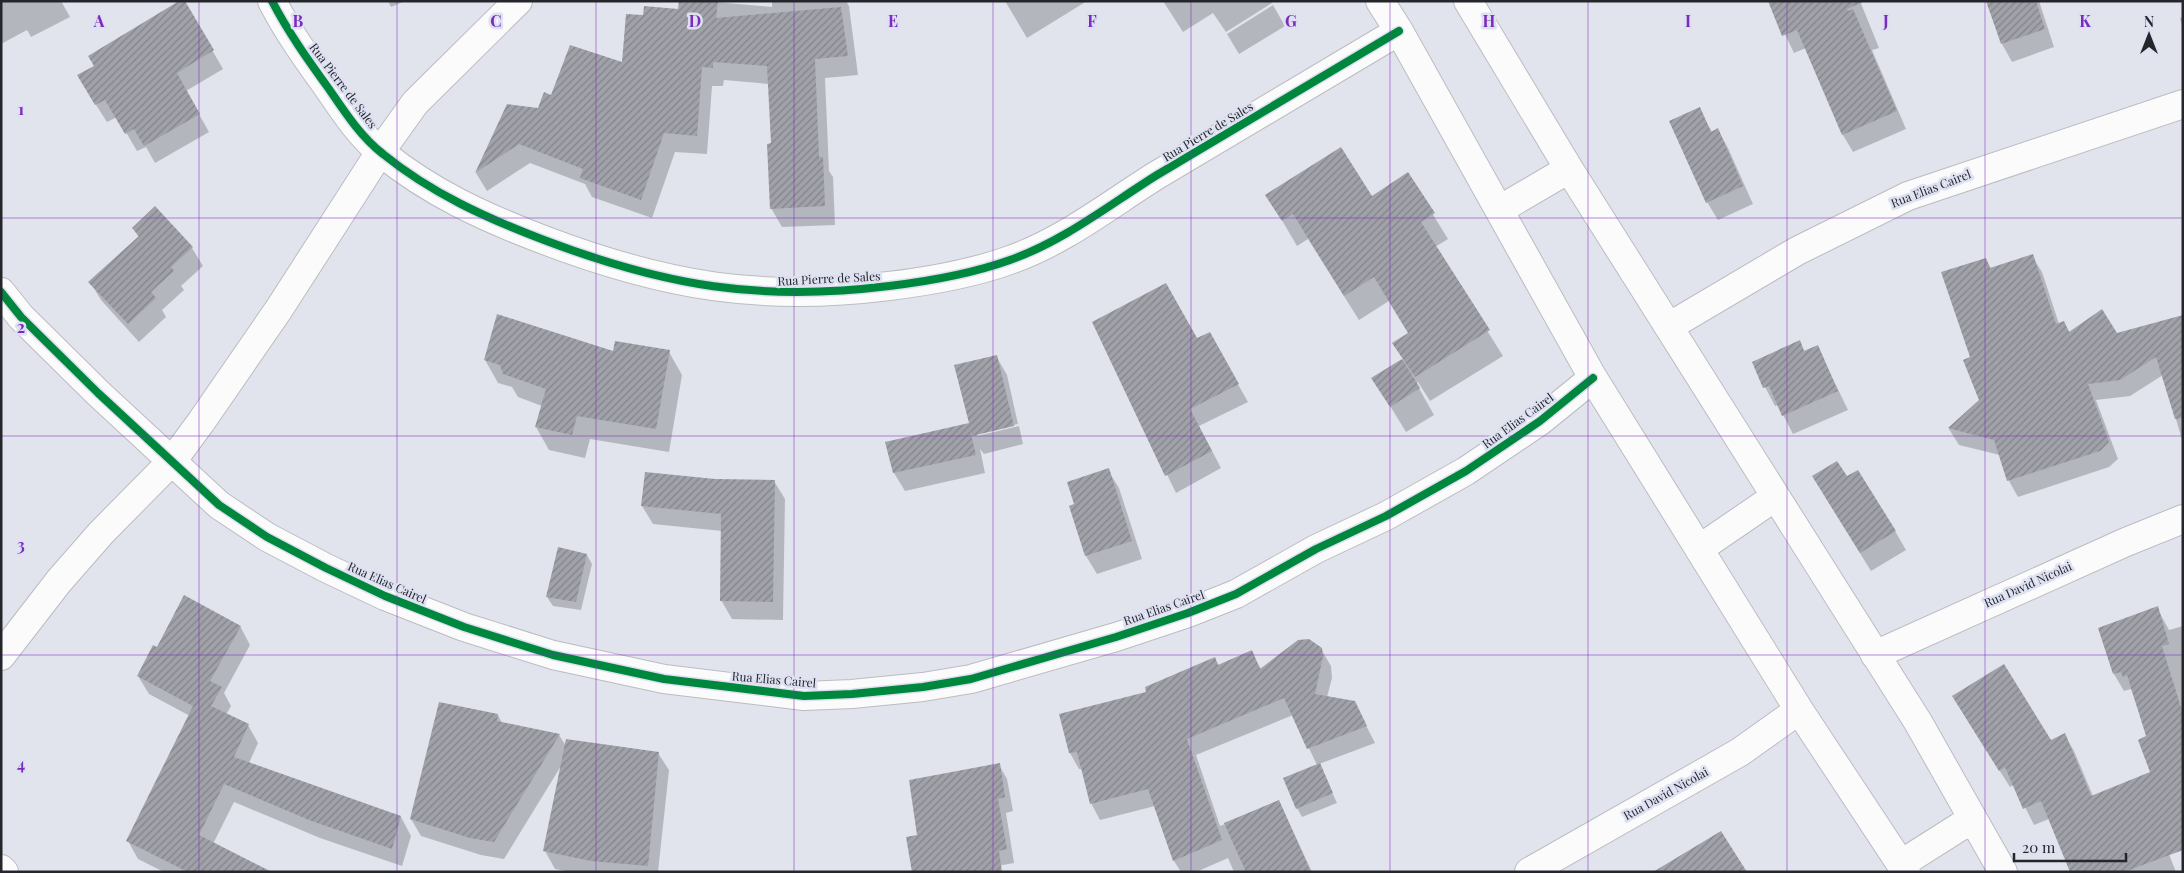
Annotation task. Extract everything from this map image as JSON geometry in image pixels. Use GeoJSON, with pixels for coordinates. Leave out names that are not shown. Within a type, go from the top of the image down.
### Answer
{"type":"FeatureCollection","features":[{"type":"Feature","properties":{"kind":"street","name":"Rua Pierre de Sales"},"geometry":{"type":"LineString","coordinates":[[272,1],[288,31],[342,107],[380,152],[419,181],[483,216],[592,258],[636,271],[710,288],[800,294],[865,289],[964,274],[1009,261],[1047,246],[1155,177],[1399,31]]}},
{"type":"Feature","properties":{"kind":"street"},"geometry":{"type":"LineString","coordinates":[[1,656],[59,581],[101,533],[173,460],[278,309],[380,152],[415,103],[518,1]]}},
{"type":"Feature","properties":{"kind":"street"},"geometry":{"type":"LineString","coordinates":[[1380,1],[1399,31],[1593,378],[1799,710],[1904,868],[1972,819]]}},
{"type":"Feature","properties":{"kind":"street"},"geometry":{"type":"LineString","coordinates":[[1468,1],[1569,169],[1670,326],[1928,739],[2003,872]]}},
{"type":"Feature","properties":{"kind":"street","name":"Rua Elias Cairel"},"geometry":{"type":"LineString","coordinates":[[1670,326],[1797,251],[1908,196],[2183,104]]}},
{"type":"Feature","properties":{"kind":"street"},"geometry":{"type":"LineString","coordinates":[[1499,210],[1569,169]]}},
{"type":"Feature","properties":{"kind":"street","name":"Rua Elias Cairel"},"geometry":{"type":"LineString","coordinates":[[1,292],[21,317],[98,393],[219,504],[267,537],[385,596],[464,627],[553,656],[664,679],[804,696],[852,694],[971,679],[1116,637],[1188,613],[1236,594],[1316,550],[1386,516],[1466,471],[1540,421],[1593,378]]}},
{"type":"Feature","properties":{"kind":"street"},"geometry":{"type":"LineString","coordinates":[[1699,550],[1776,497]]}},
{"type":"Feature","properties":{"kind":"street","name":"Rua David Nicolai"},"geometry":{"type":"LineString","coordinates":[[1875,656],[2117,546],[2183,519]]}},
{"type":"Feature","properties":{"kind":"street","name":"Rua David Nicolai"},"geometry":{"type":"LineString","coordinates":[[1529,872],[1740,752],[1799,710]]}},
{"type":"Feature","properties":{"kind":"street"},"geometry":{"type":"LineString","coordinates":[[1,869],[4,872]]}},
{"type":"Feature","properties":{"kind":"building"},"geometry":{"type":"Polygon","coordinates":[[[179,1],[185,1],[214,50],[177,73],[200,114],[144,146],[134,129],[125,134],[105,100],[95,105],[77,75],[94,66],[88,56],[179,1]]]}},
{"type":"Feature","properties":{"kind":"building"},"geometry":{"type":"Polygon","coordinates":[[[679,1],[718,1],[716,18],[841,7],[848,56],[815,59],[819,157],[823,157],[825,206],[770,209],[767,144],[771,143],[767,66],[713,62],[713,68],[702,67],[697,136],[664,133],[641,200],[580,178],[583,169],[519,144],[475,173],[507,104],[538,108],[544,92],[551,95],[570,45],[622,62],[626,14],[643,15],[644,6],[678,9],[679,1]]]}},
{"type":"Feature","properties":{"kind":"building"},"geometry":{"type":"Polygon","coordinates":[[[1768,1],[1865,1],[1847,9],[1848,11],[1853,9],[1897,111],[1842,135],[1797,30],[1782,36],[1768,1]]]}},
{"type":"Feature","properties":{"kind":"building"},"geometry":{"type":"Polygon","coordinates":[[[1986,1],[2036,1],[2045,29],[2001,44],[1986,1]]]}},
{"type":"Feature","properties":{"kind":"building"},"geometry":{"type":"Polygon","coordinates":[[[1700,107],[1711,132],[1718,128],[1743,186],[1706,203],[1669,121],[1700,107]]]}},
{"type":"Feature","properties":{"kind":"building"},"geometry":{"type":"Polygon","coordinates":[[[1341,147],[1372,196],[1408,172],[1435,213],[1421,222],[1490,330],[1415,377],[1392,343],[1408,333],[1374,277],[1344,296],[1293,214],[1282,221],[1265,195],[1341,147]]]}},
{"type":"Feature","properties":{"kind":"building"},"geometry":{"type":"Polygon","coordinates":[[[155,206],[193,247],[171,267],[174,271],[151,292],[156,298],[128,324],[88,282],[139,236],[132,228],[155,206]]]}},
{"type":"Feature","properties":{"kind":"building"},"geometry":{"type":"Polygon","coordinates":[[[2033,254],[2056,324],[2064,321],[2069,332],[2102,309],[2117,333],[2183,315],[2183,418],[2175,419],[2156,357],[2120,380],[2088,384],[2109,442],[2100,451],[2007,481],[1994,440],[1948,428],[1979,400],[1963,360],[1970,357],[1941,272],[1986,258],[1990,268],[2033,254]]]}},
{"type":"Feature","properties":{"kind":"building"},"geometry":{"type":"Polygon","coordinates":[[[1166,283],[1197,338],[1210,332],[1239,384],[1190,409],[1212,451],[1165,476],[1092,322],[1166,283]]]}},
{"type":"Feature","properties":{"kind":"building"},"geometry":{"type":"Polygon","coordinates":[[[497,314],[613,351],[615,341],[670,350],[656,429],[577,416],[572,435],[535,427],[546,389],[503,374],[500,365],[484,360],[497,314]]]}},
{"type":"Feature","properties":{"kind":"building"},"geometry":{"type":"Polygon","coordinates":[[[1800,340],[1804,351],[1818,345],[1838,391],[1782,416],[1769,386],[1763,388],[1752,362],[1800,340]]]}},
{"type":"Feature","properties":{"kind":"building"},"geometry":{"type":"Polygon","coordinates":[[[997,355],[1014,426],[972,436],[970,430],[976,455],[893,473],[885,442],[969,423],[954,365],[997,355]]]}},
{"type":"Feature","properties":{"kind":"building"},"geometry":{"type":"Polygon","coordinates":[[[1402,359],[1420,388],[1390,407],[1371,378],[1402,359]]]}},
{"type":"Feature","properties":{"kind":"building"},"geometry":{"type":"Polygon","coordinates":[[[1837,461],[1847,476],[1858,470],[1896,531],[1860,553],[1812,476],[1837,461]]]}},
{"type":"Feature","properties":{"kind":"building"},"geometry":{"type":"Polygon","coordinates":[[[1109,468],[1132,541],[1085,556],[1069,506],[1074,504],[1067,482],[1109,468]]]}},
{"type":"Feature","properties":{"kind":"building"},"geometry":{"type":"Polygon","coordinates":[[[645,472],[715,479],[775,480],[773,602],[720,601],[721,514],[641,506],[645,472]]]}},
{"type":"Feature","properties":{"kind":"building"},"geometry":{"type":"Polygon","coordinates":[[[558,547],[587,554],[576,602],[546,597],[558,547]]]}},
{"type":"Feature","properties":{"kind":"building"},"geometry":{"type":"Polygon","coordinates":[[[184,595],[241,626],[210,681],[222,687],[211,706],[249,724],[234,757],[401,816],[392,849],[309,820],[224,784],[199,835],[272,872],[188,872],[126,841],[193,706],[137,676],[153,645],[157,647],[184,595]]]}},
{"type":"Feature","properties":{"kind":"building"},"geometry":{"type":"Polygon","coordinates":[[[2158,606],[2169,644],[2162,646],[2183,714],[2183,850],[2124,872],[2070,872],[2041,801],[2023,809],[2005,767],[1999,771],[1952,696],[2004,664],[2051,740],[2065,733],[2091,796],[2150,772],[2138,740],[2146,736],[2127,675],[2123,677],[2121,672],[2113,674],[2098,628],[2158,606]]]}},
{"type":"Feature","properties":{"kind":"building"},"geometry":{"type":"Polygon","coordinates":[[[1309,639],[1322,648],[1323,656],[1315,694],[1355,701],[1367,726],[1307,749],[1284,698],[1187,739],[1222,840],[1173,861],[1148,789],[1090,804],[1077,752],[1069,753],[1059,714],[1146,692],[1145,687],[1215,657],[1218,665],[1252,650],[1260,669],[1298,640],[1309,639]]]}},
{"type":"Feature","properties":{"kind":"building"},"geometry":{"type":"Polygon","coordinates":[[[439,702],[498,714],[497,721],[560,734],[494,842],[470,838],[410,819],[439,702]]]}},
{"type":"Feature","properties":{"kind":"building"},"geometry":{"type":"Polygon","coordinates":[[[566,739],[659,752],[648,866],[591,861],[543,851],[566,739]]]}},
{"type":"Feature","properties":{"kind":"building"},"geometry":{"type":"Polygon","coordinates":[[[1000,763],[1005,797],[998,799],[1007,849],[999,851],[1002,872],[912,872],[906,837],[917,835],[909,780],[1000,763]]]}},
{"type":"Feature","properties":{"kind":"building"},"geometry":{"type":"Polygon","coordinates":[[[1320,763],[1333,793],[1296,809],[1283,778],[1320,763]]]}},
{"type":"Feature","properties":{"kind":"building"},"geometry":{"type":"Polygon","coordinates":[[[1279,800],[1311,872],[1246,872],[1224,823],[1279,800]]]}},
{"type":"Feature","properties":{"kind":"building"},"geometry":{"type":"Polygon","coordinates":[[[1721,831],[1747,872],[1653,872],[1721,831]]]}},
{"type":"Feature","properties":{"kind":"cycle path"},"geometry":{"type":"LineString","coordinates":[[272,1],[299,46],[360,132],[383,154],[420,181],[440,193],[522,232],[588,256],[672,279],[755,291],[842,291],[889,286],[966,273],[1030,252],[1068,233],[1157,175],[1399,31]]}},
{"type":"Feature","properties":{"kind":"cycle path"},"geometry":{"type":"LineString","coordinates":[[1,292],[21,317],[98,393],[219,505],[267,537],[326,568],[385,596],[464,627],[553,655],[664,679],[804,696],[852,694],[923,687],[971,679],[1116,637],[1188,613],[1236,594],[1316,549],[1386,516],[1466,471],[1540,421],[1593,378]]}}]}
